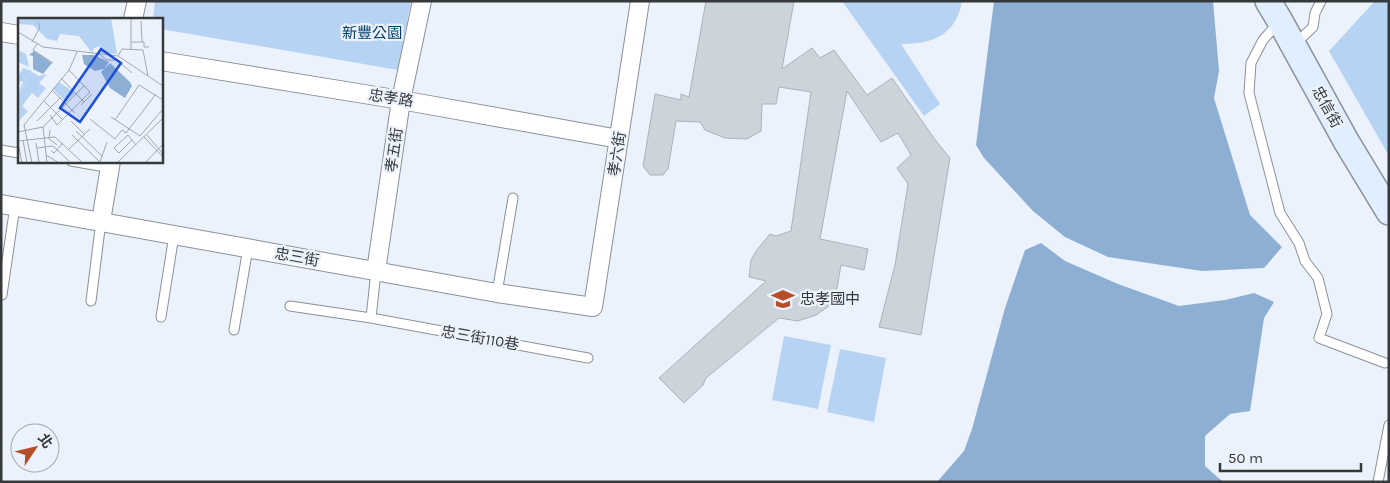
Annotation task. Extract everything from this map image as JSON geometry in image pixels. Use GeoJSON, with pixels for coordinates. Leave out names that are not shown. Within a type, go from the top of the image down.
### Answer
{"type":"FeatureCollection","features":[{"type":"Feature","properties":{"kind":"street"},"geometry":{"type":"LineString","coordinates":[[134,18],[137,1]]}},
{"type":"Feature","properties":{"kind":"street","name":"孝五街"},"geometry":{"type":"LineString","coordinates":[[376,271],[401,100],[422,1]]}},
{"type":"Feature","properties":{"kind":"street","name":"孝六街"},"geometry":{"type":"LineString","coordinates":[[594,307],[640,1]]}},
{"type":"Feature","properties":{"kind":"street","name":"忠信街"},"geometry":{"type":"LineString","coordinates":[[1274,11],[1346,141],[1389,212]]}},
{"type":"Feature","properties":{"kind":"street"},"geometry":{"type":"LineString","coordinates":[[1,32],[18,36]]}},
{"type":"Feature","properties":{"kind":"street","name":"忠孝路"},"geometry":{"type":"LineString","coordinates":[[162,61],[619,138]]}},
{"type":"Feature","properties":{"kind":"street"},"geometry":{"type":"LineString","coordinates":[[101,221],[111,165]]}},
{"type":"Feature","properties":{"kind":"street","name":"忠三街"},"geometry":{"type":"LineString","coordinates":[[8,205],[497,293],[594,307]]}},
{"type":"Feature","properties":{"kind":"lane"},"geometry":{"type":"LineString","coordinates":[[1294,46],[1313,27],[1315,13],[1321,1]]}},
{"type":"Feature","properties":{"kind":"lane"},"geometry":{"type":"LineString","coordinates":[[1274,11],[1263,40],[1250,63],[1249,93],[1280,213],[1299,243],[1305,261],[1318,278],[1327,314],[1319,338],[1386,363]]}},
{"type":"Feature","properties":{"kind":"lane"},"geometry":{"type":"LineString","coordinates":[[1,150],[18,153]]}},
{"type":"Feature","properties":{"kind":"lane"},"geometry":{"type":"LineString","coordinates":[[80,162],[111,165]]}},
{"type":"Feature","properties":{"kind":"lane"},"geometry":{"type":"LineString","coordinates":[[497,293],[513,198]]}},
{"type":"Feature","properties":{"kind":"lane"},"geometry":{"type":"LineString","coordinates":[[2,295],[8,205]]}},
{"type":"Feature","properties":{"kind":"lane"},"geometry":{"type":"LineString","coordinates":[[91,301],[101,221]]}},
{"type":"Feature","properties":{"kind":"lane"},"geometry":{"type":"LineString","coordinates":[[161,318],[174,234]]}},
{"type":"Feature","properties":{"kind":"lane"},"geometry":{"type":"LineString","coordinates":[[234,330],[248,248]]}},
{"type":"Feature","properties":{"kind":"lane"},"geometry":{"type":"LineString","coordinates":[[371,318],[376,271]]}},
{"type":"Feature","properties":{"kind":"lane","name":"忠三街110巷"},"geometry":{"type":"LineString","coordinates":[[290,306],[371,318],[588,358]]}},
{"type":"Feature","properties":{"kind":"lane"},"geometry":{"type":"LineString","coordinates":[[1378,482],[1389,425]]}},
{"type":"Feature","properties":{"kind":"green space","name":"新豐公園"},"geometry":{"type":"Polygon","coordinates":[[[155,1],[411,1],[398,70],[162,29],[162,18],[153,18],[155,1]]]}},
{"type":"Feature","properties":{"kind":"green space"},"geometry":{"type":"Polygon","coordinates":[[[842,1],[962,1],[954,22],[941,36],[923,42],[901,44],[940,104],[924,116],[842,1]]]}},
{"type":"Feature","properties":{"kind":"green space"},"geometry":{"type":"Polygon","coordinates":[[[1375,1],[1389,1],[1389,156],[1329,51],[1375,1]]]}},
{"type":"Feature","properties":{"kind":"green space"},"geometry":{"type":"Polygon","coordinates":[[[784,336],[831,345],[818,409],[772,400],[784,336]]]}},
{"type":"Feature","properties":{"kind":"green space"},"geometry":{"type":"Polygon","coordinates":[[[840,349],[886,358],[874,422],[827,412],[840,349]]]}},
{"type":"Feature","properties":{"kind":"shaded area"},"geometry":{"type":"Polygon","coordinates":[[[994,1],[1213,1],[1219,71],[1214,98],[1250,215],[1282,247],[1264,268],[1202,271],[1108,257],[1065,237],[1033,211],[984,158],[976,145],[994,1]]]}},
{"type":"Feature","properties":{"kind":"shaded area"},"geometry":{"type":"Polygon","coordinates":[[[1041,243],[1065,261],[1118,284],[1179,306],[1225,300],[1254,293],[1274,302],[1264,318],[1250,411],[1230,414],[1205,436],[1205,466],[1223,482],[937,482],[964,451],[972,429],[1005,308],[1025,250],[1041,243]]]}},
{"type":"Feature","properties":{"kind":"building"},"geometry":{"type":"Polygon","coordinates":[[[706,1],[794,1],[782,69],[812,48],[820,58],[834,50],[867,95],[892,78],[950,158],[921,335],[879,327],[895,265],[908,184],[897,168],[911,155],[898,133],[881,142],[847,91],[820,239],[868,249],[864,270],[841,265],[836,294],[829,306],[816,315],[798,321],[779,318],[706,378],[703,385],[684,403],[659,378],[766,281],[749,277],[751,260],[770,234],[776,236],[791,231],[811,92],[779,87],[776,104],[762,104],[761,131],[747,139],[725,138],[705,130],[700,122],[676,121],[668,169],[663,175],[650,175],[643,166],[655,94],[681,100],[681,94],[689,97],[706,1]]]}},
{"type":"Feature","properties":{"kind":"place","name":"忠孝國中"},"geometry":{"type":"Point","coordinates":[783,299]}}]}
